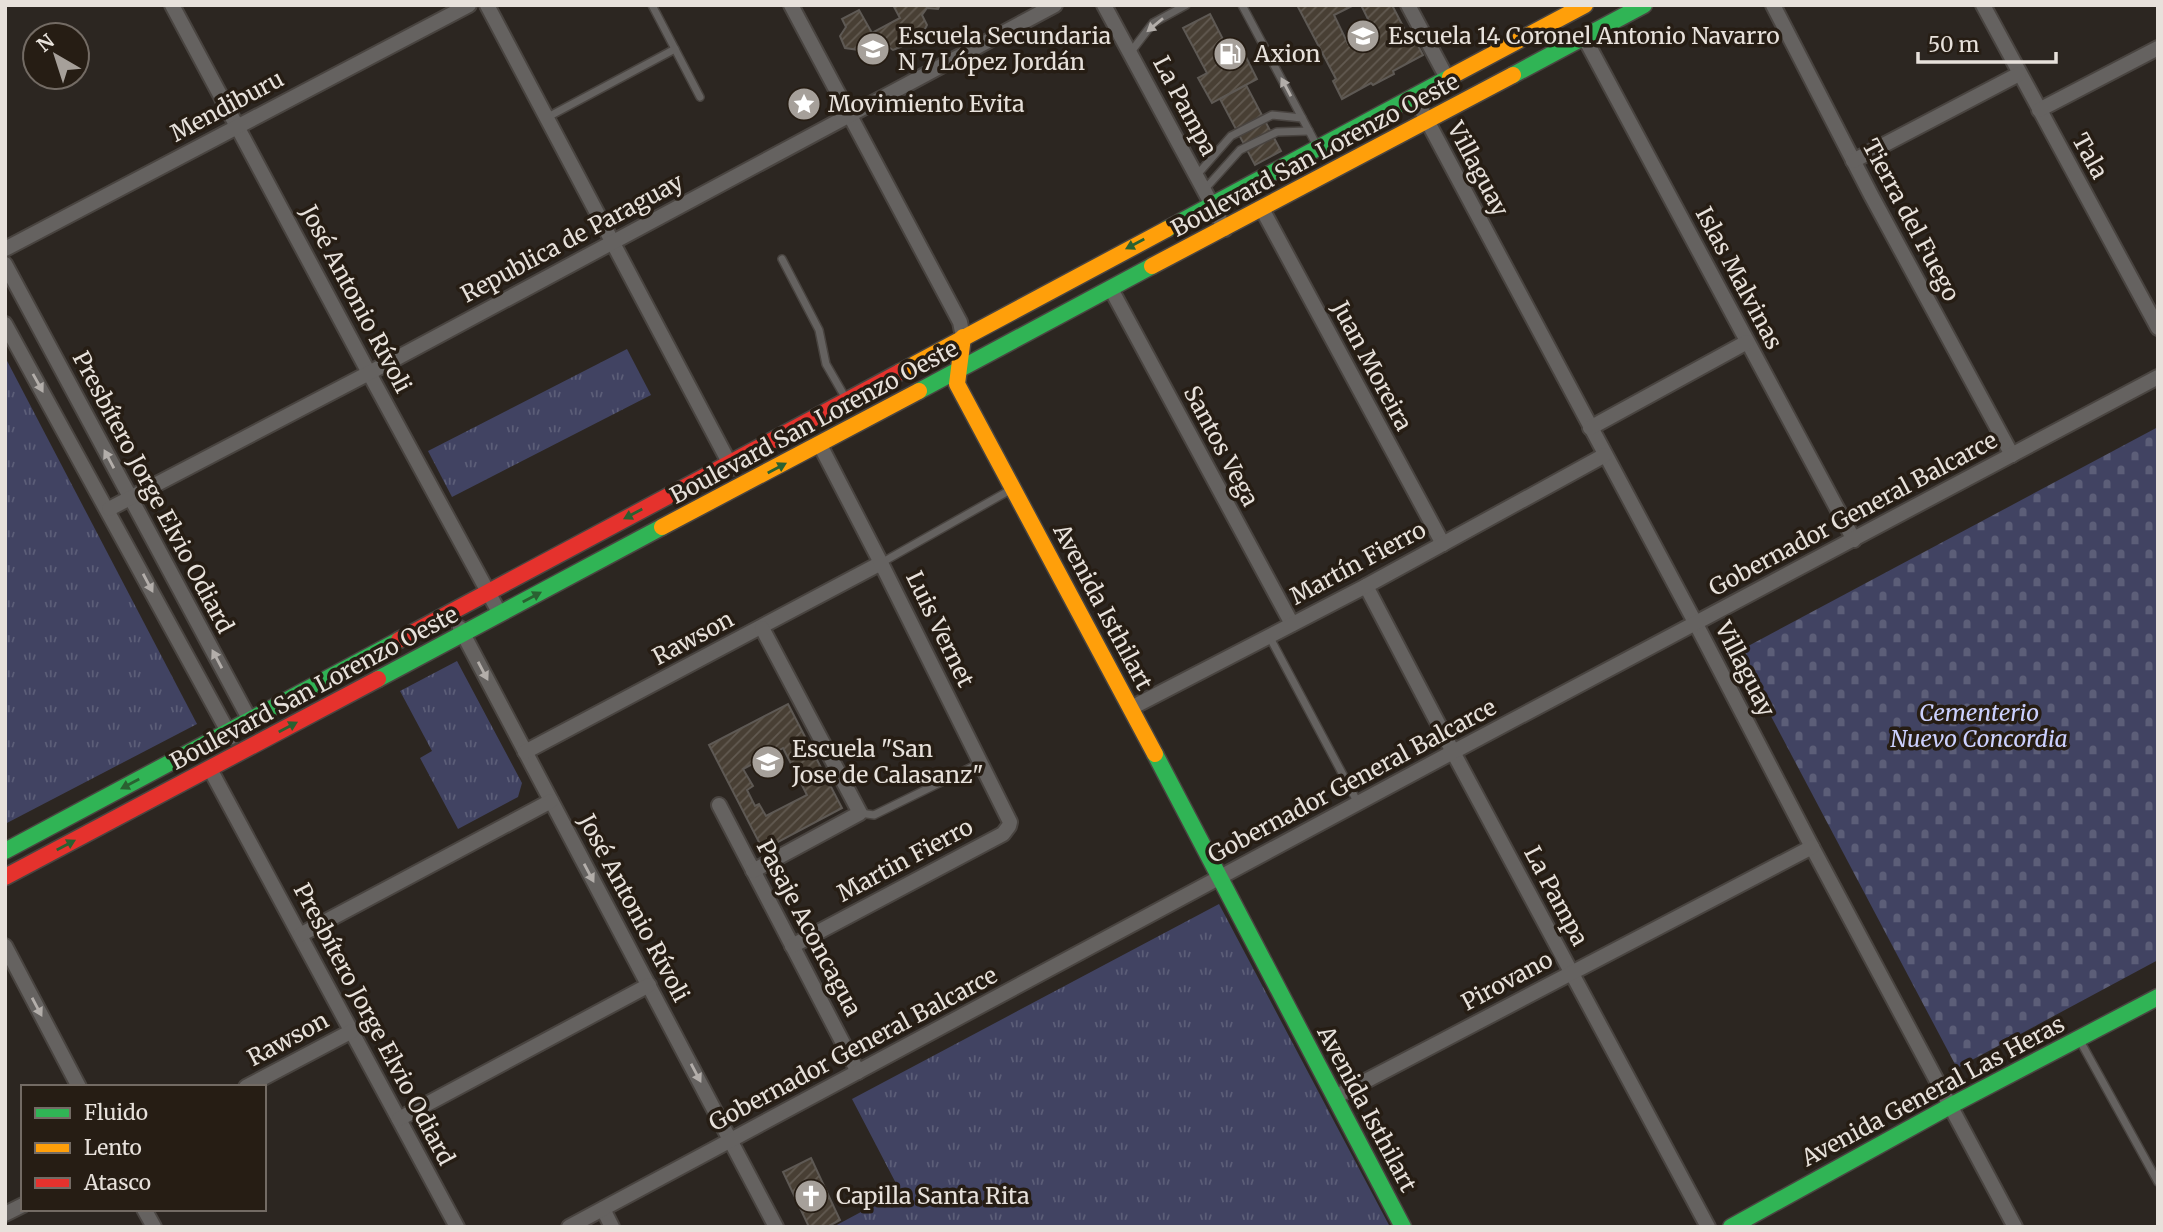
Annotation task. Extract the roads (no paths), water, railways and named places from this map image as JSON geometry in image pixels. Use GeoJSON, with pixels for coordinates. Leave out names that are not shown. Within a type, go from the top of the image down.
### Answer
{"type":"FeatureCollection","features":[{"type":"Feature","properties":{"kind":"main road","name":"Boulevard San Lorenzo Oeste"},"geometry":{"type":"LineString","coordinates":[[5,851],[847,401],[1208,197],[1318,147],[1585,5]]}},
{"type":"Feature","properties":{"kind":"main road","name":"Boulevard San Lorenzo Oeste"},"geometry":{"type":"LineString","coordinates":[[5,877],[1644,5]]}},
{"type":"Feature","properties":{"kind":"main road","name":"Avenida Isthilart"},"geometry":{"type":"LineString","coordinates":[[963,337],[957,384],[1221,878],[1403,1227]]}},
{"type":"Feature","properties":{"kind":"main road","name":"Avenida General Las Heras"},"geometry":{"type":"LineString","coordinates":[[1731,1227],[1952,1105],[2158,998]]}},
{"type":"Feature","properties":{"kind":"street","name":"José Antonio Rívoli"},"geometry":{"type":"LineString","coordinates":[[172,5],[500,614]]}},
{"type":"Feature","properties":{"kind":"street","name":"Mendiburu"},"geometry":{"type":"LineString","coordinates":[[5,249],[469,5]]}},
{"type":"Feature","properties":{"kind":"street"},"geometry":{"type":"LineString","coordinates":[[487,5],[742,487]]}},
{"type":"Feature","properties":{"kind":"street"},"geometry":{"type":"LineString","coordinates":[[791,5],[960,322],[963,337]]}},
{"type":"Feature","properties":{"kind":"street","name":"Republica de Paraguay"},"geometry":{"type":"LineString","coordinates":[[108,509],[369,373],[1055,5]]}},
{"type":"Feature","properties":{"kind":"street","name":"La Pampa"},"geometry":{"type":"LineString","coordinates":[[1104,5],[1225,229]]}},
{"type":"Feature","properties":{"kind":"street"},"geometry":{"type":"LineString","coordinates":[[1408,5],[1447,78]]}},
{"type":"Feature","properties":{"kind":"street","name":"Tierra del Fuego"},"geometry":{"type":"LineString","coordinates":[[1773,5],[1853,161],[2012,455]]}},
{"type":"Feature","properties":{"kind":"street","name":"Tala"},"geometry":{"type":"LineString","coordinates":[[1983,5],[2158,328]]}},
{"type":"Feature","properties":{"kind":"street","name":"Islas Malvinas"},"geometry":{"type":"LineString","coordinates":[[1584,37],[1854,540]]}},
{"type":"Feature","properties":{"kind":"street"},"geometry":{"type":"LineString","coordinates":[[2039,110],[2158,48]]}},
{"type":"Feature","properties":{"kind":"street"},"geometry":{"type":"LineString","coordinates":[[1853,161],[2019,74]]}},
{"type":"Feature","properties":{"kind":"street","name":"Villaguay"},"geometry":{"type":"LineString","coordinates":[[1414,96],[2015,1227]]}},
{"type":"Feature","properties":{"kind":"street","name":"Juan Moreira"},"geometry":{"type":"LineString","coordinates":[[1262,209],[1443,544]]}},
{"type":"Feature","properties":{"kind":"street","name":"Presbítero Jorge Elvio Odiard"},"geometry":{"type":"LineString","coordinates":[[5,264],[260,741]]}},
{"type":"Feature","properties":{"kind":"street","name":"Santos Vega"},"geometry":{"type":"LineString","coordinates":[[1111,289],[1292,624]]}},
{"type":"Feature","properties":{"kind":"street","name":"Presbítero Jorge Elvio Odiard"},"geometry":{"type":"LineString","coordinates":[[5,324],[239,752]]}},
{"type":"Feature","properties":{"kind":"street"},"geometry":{"type":"LineString","coordinates":[[1590,428],[1747,342]]}},
{"type":"Feature","properties":{"kind":"street","name":"Gobernador General Balcarce"},"geometry":{"type":"LineString","coordinates":[[569,1227],[2158,377]]}},
{"type":"Feature","properties":{"kind":"street","name":"Luis Vernet"},"geometry":{"type":"LineString","coordinates":[[820,445],[1009,818],[1009,826],[1003,834]]}},
{"type":"Feature","properties":{"kind":"street","name":"Martín Fierro"},"geometry":{"type":"LineString","coordinates":[[1131,708],[1366,586],[1605,455]]}},
{"type":"Feature","properties":{"kind":"street","name":"Rawson"},"geometry":{"type":"LineString","coordinates":[[526,752],[881,563]]}},
{"type":"Feature","properties":{"kind":"street","name":"La Pampa"},"geometry":{"type":"LineString","coordinates":[[1366,586],[1708,1227]]}},
{"type":"Feature","properties":{"kind":"street","name":"José Antonio Rívoli"},"geometry":{"type":"LineString","coordinates":[[450,611],[776,1227]]}},
{"type":"Feature","properties":{"kind":"street"},"geometry":{"type":"LineString","coordinates":[[753,871],[860,813],[762,628]]}},
{"type":"Feature","properties":{"kind":"street","name":"Presbítero Jorge Elvio Odiard"},"geometry":{"type":"LineString","coordinates":[[211,769],[457,1227]]}},
{"type":"Feature","properties":{"kind":"street"},"geometry":{"type":"LineString","coordinates":[[300,935],[551,801]]}},
{"type":"Feature","properties":{"kind":"street","name":"Pasaje Aconcagua"},"geometry":{"type":"LineString","coordinates":[[719,805],[858,1072]]}},
{"type":"Feature","properties":{"kind":"street","name":"Martin Fierro"},"geometry":{"type":"LineString","coordinates":[[792,946],[1003,834]]}},
{"type":"Feature","properties":{"kind":"street","name":"Pirovano"},"geometry":{"type":"LineString","coordinates":[[1335,1097],[1812,847]]}},
{"type":"Feature","properties":{"kind":"street"},"geometry":{"type":"LineString","coordinates":[[5,946],[78,1085]]}},
{"type":"Feature","properties":{"kind":"street"},"geometry":{"type":"LineString","coordinates":[[400,1119],[649,985]]}},
{"type":"Feature","properties":{"kind":"street","name":"Rawson"},"geometry":{"type":"LineString","coordinates":[[250,1085],[352,1031]]}},
{"type":"Feature","properties":{"kind":"street"},"geometry":{"type":"LineString","coordinates":[[5,1214],[21,1206]]}},
{"type":"Feature","properties":{"kind":"street"},"geometry":{"type":"LineString","coordinates":[[603,1209],[612,1227]]}},
{"type":"Feature","properties":{"kind":"street"},"geometry":{"type":"LineString","coordinates":[[146,1211],[154,1227]]}},
{"type":"Feature","properties":{"kind":"lane"},"geometry":{"type":"LineString","coordinates":[[652,5],[700,97]]}},
{"type":"Feature","properties":{"kind":"lane"},"geometry":{"type":"LineString","coordinates":[[1130,53],[1153,23],[1186,5]]}},
{"type":"Feature","properties":{"kind":"lane"},"geometry":{"type":"LineString","coordinates":[[1241,5],[1318,147]]}},
{"type":"Feature","properties":{"kind":"lane"},"geometry":{"type":"LineString","coordinates":[[546,118],[675,49]]}},
{"type":"Feature","properties":{"kind":"lane"},"geometry":{"type":"LineString","coordinates":[[1196,176],[1231,136],[1272,115],[1302,118]]}},
{"type":"Feature","properties":{"kind":"lane"},"geometry":{"type":"LineString","coordinates":[[1208,197],[1240,150],[1277,132],[1309,131]]}},
{"type":"Feature","properties":{"kind":"lane"},"geometry":{"type":"LineString","coordinates":[[782,259],[819,330],[826,364],[847,401]]}},
{"type":"Feature","properties":{"kind":"lane"},"geometry":{"type":"LineString","coordinates":[[881,563],[1013,488]]}},
{"type":"Feature","properties":{"kind":"lane"},"geometry":{"type":"LineString","coordinates":[[1269,636],[1359,803]]}},
{"type":"Feature","properties":{"kind":"lane"},"geometry":{"type":"LineString","coordinates":[[860,813],[874,815],[981,763]]}},
{"type":"Feature","properties":{"kind":"lane"},"geometry":{"type":"LineString","coordinates":[[2079,1039],[2158,1182]]}},
{"type":"Feature","properties":{"kind":"place","name":"Escuela 14 Coronel Antonio Navarro"},"geometry":{"type":"Point","coordinates":[1363,36]}},
{"type":"Feature","properties":{"kind":"place","name":"Escuela Secundaria N 7 López Jordán"},"geometry":{"type":"Point","coordinates":[873,49]}},
{"type":"Feature","properties":{"kind":"place","name":"Axion"},"geometry":{"type":"Point","coordinates":[1230,54]}},
{"type":"Feature","properties":{"kind":"place","name":"Movimiento Evita"},"geometry":{"type":"Point","coordinates":[804,104]}},
{"type":"Feature","properties":{"kind":"place","name":"Escuela \"San Jose de Calasanz\""},"geometry":{"type":"Point","coordinates":[768,762]}},
{"type":"Feature","properties":{"kind":"place","name":"Capilla Santa Rita"},"geometry":{"type":"Point","coordinates":[811,1196]}},
{"type":"Feature","properties":{"kind":"park label","name":"Cementerio Nuevo Concordia"},"geometry":{"type":"Point","coordinates":[1979,726]}}]}
